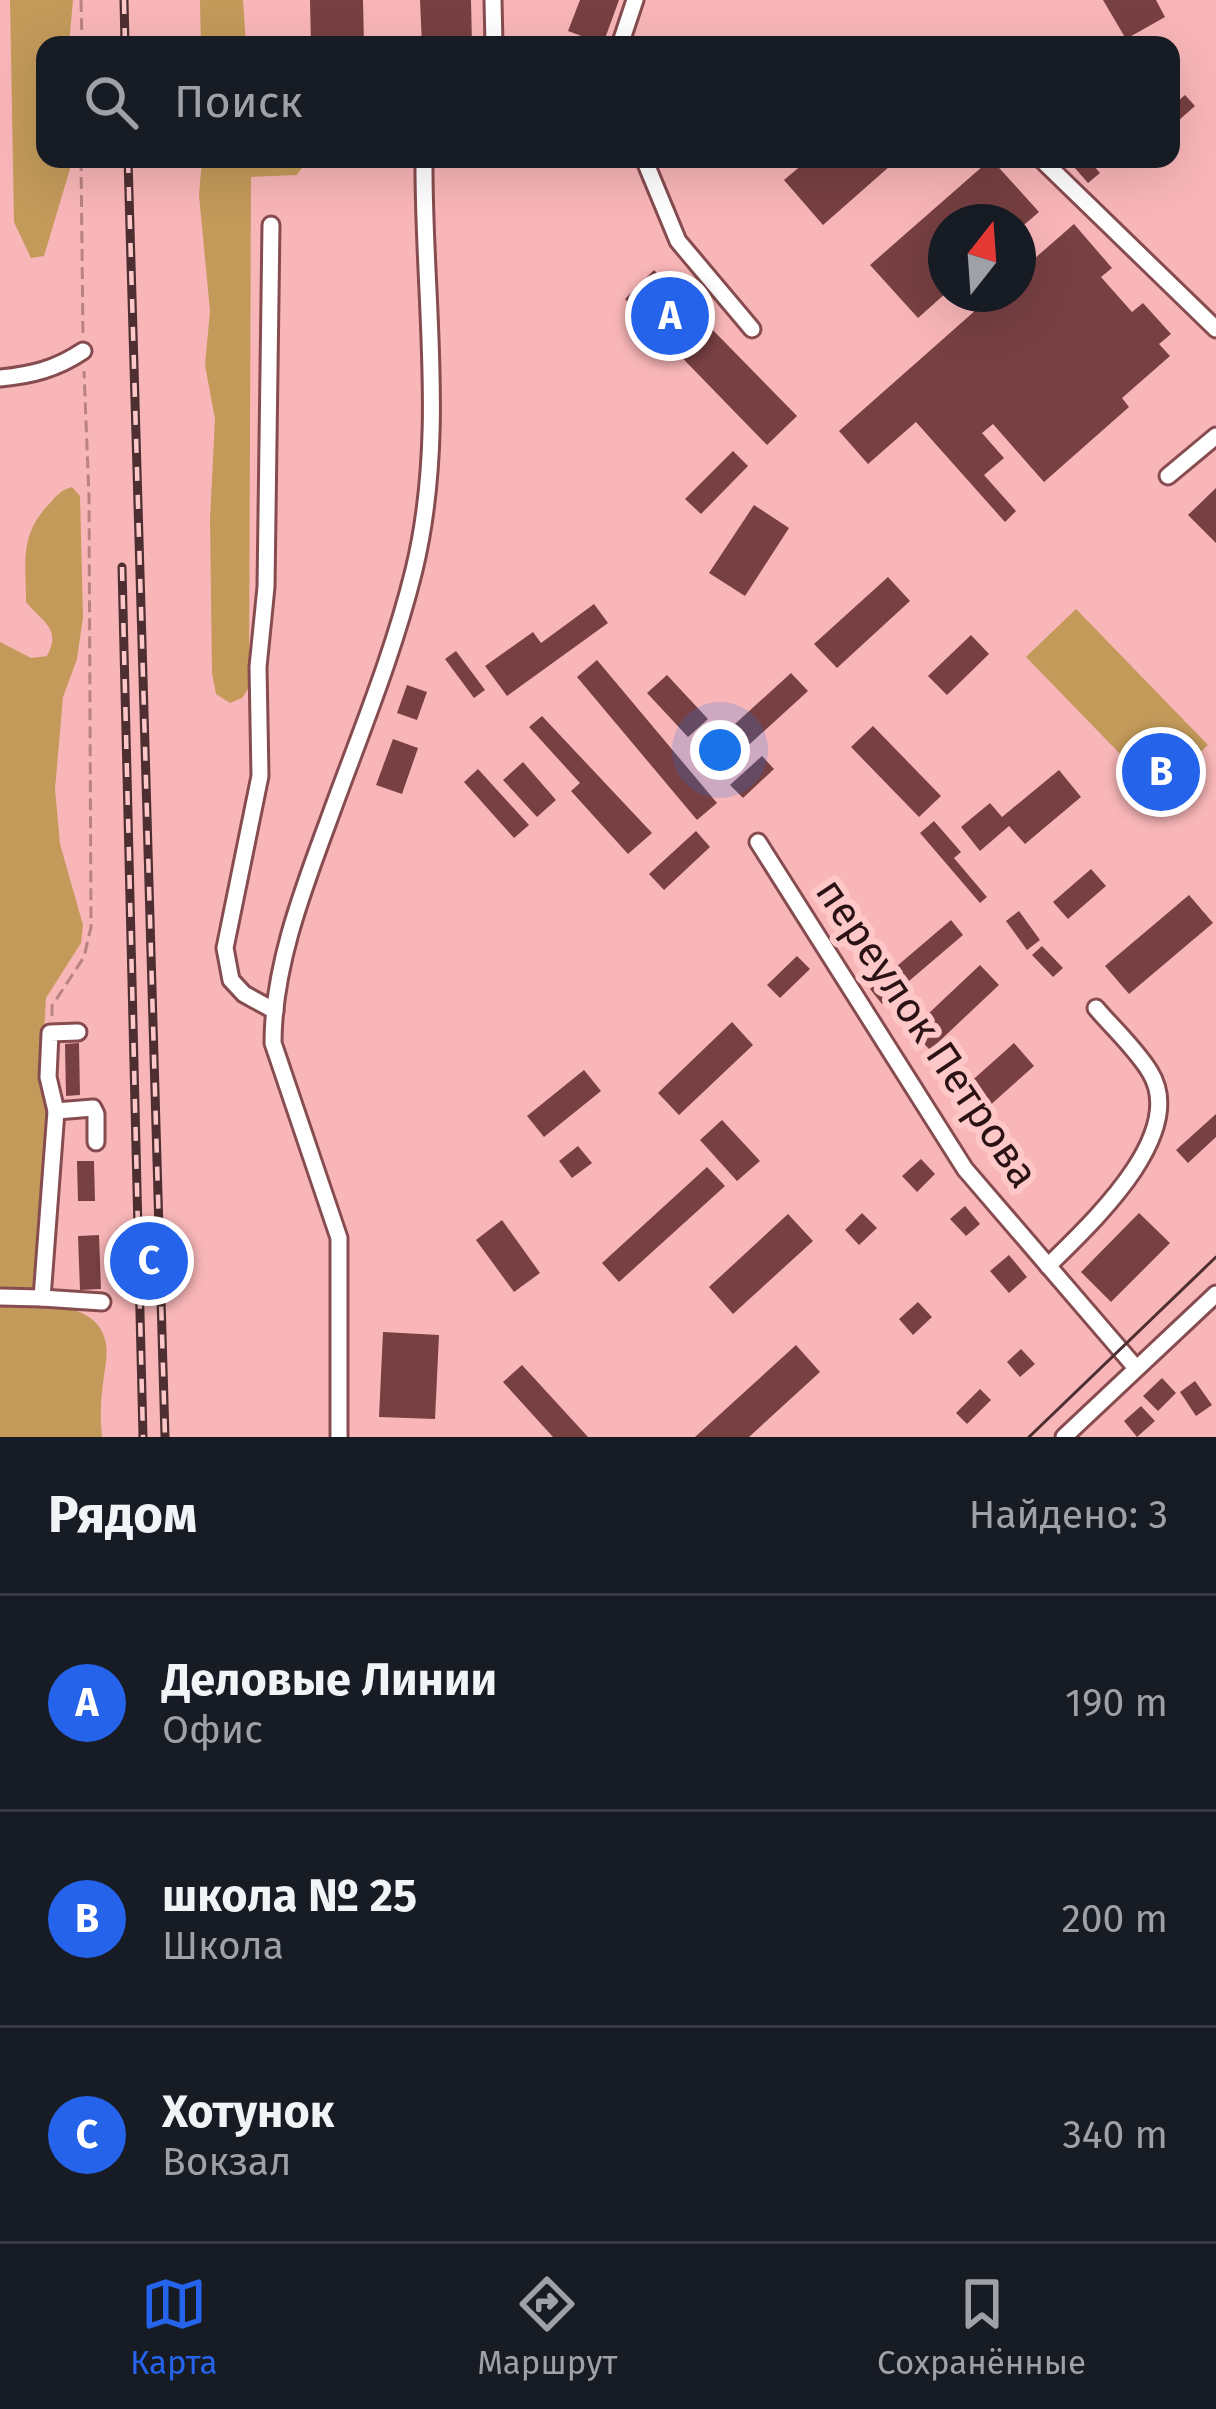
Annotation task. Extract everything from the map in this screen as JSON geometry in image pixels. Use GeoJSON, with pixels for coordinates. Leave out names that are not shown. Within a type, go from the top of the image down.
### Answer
{"type":"FeatureCollection","features":[{"type":"Feature","properties":{"kind":"street"},"geometry":{"type":"LineString","coordinates":[[493,0],[494,36]]}},
{"type":"Feature","properties":{"kind":"street"},"geometry":{"type":"LineString","coordinates":[[623,36],[635,0]]}},
{"type":"Feature","properties":{"kind":"street"},"geometry":{"type":"LineString","coordinates":[[339,1437],[339,1238],[274,1043],[275,1011],[303,887],[388,660],[422,530],[433,419],[424,168]]}},
{"type":"Feature","properties":{"kind":"street"},"geometry":{"type":"LineString","coordinates":[[648,168],[679,241],[752,329]]}},
{"type":"Feature","properties":{"kind":"street"},"geometry":{"type":"LineString","coordinates":[[1051,168],[1216,329]]}},
{"type":"Feature","properties":{"kind":"street"},"geometry":{"type":"LineString","coordinates":[[271,225],[266,587],[258,667],[260,776],[225,948],[231,980],[244,994],[275,1011]]}},
{"type":"Feature","properties":{"kind":"street"},"geometry":{"type":"LineString","coordinates":[[0,378],[47,370],[83,351]]}},
{"type":"Feature","properties":{"kind":"street"},"geometry":{"type":"LineString","coordinates":[[1168,476],[1216,436]]}},
{"type":"Feature","properties":{"kind":"street","name":"переулок Петрова"},"geometry":{"type":"LineString","coordinates":[[758,842],[965,1169],[1136,1368]]}},
{"type":"Feature","properties":{"kind":"street"},"geometry":{"type":"LineString","coordinates":[[1048,1266],[1123,1187],[1156,1123],[1152,1075],[1096,1008]]}},
{"type":"Feature","properties":{"kind":"street"},"geometry":{"type":"LineString","coordinates":[[42,1298],[56,1111],[48,1077],[50,1033],[78,1032]]}},
{"type":"Feature","properties":{"kind":"street"},"geometry":{"type":"LineString","coordinates":[[56,1111],[93,1108],[96,1142]]}},
{"type":"Feature","properties":{"kind":"street"},"geometry":{"type":"LineString","coordinates":[[1064,1437],[1216,1294]]}},
{"type":"Feature","properties":{"kind":"street"},"geometry":{"type":"LineString","coordinates":[[0,1297],[102,1302]]}},
{"type":"Feature","properties":{"kind":"path"},"geometry":{"type":"LineString","coordinates":[[81,0],[82,36]]}},
{"type":"Feature","properties":{"kind":"path"},"geometry":{"type":"LineString","coordinates":[[50,1033],[52,1006],[83,957],[92,927],[81,168]]}},
{"type":"Feature","properties":{"kind":"shaded area"},"geometry":{"type":"Polygon","coordinates":[[[10,0],[73,0],[70,36],[36,36],[36,168],[70,168],[44,256],[31,258],[14,222],[10,0]]]}},
{"type":"Feature","properties":{"kind":"shaded area"},"geometry":{"type":"Polygon","coordinates":[[[200,0],[243,0],[245,36],[201,36],[200,0]]]}},
{"type":"Feature","properties":{"kind":"shaded area"},"geometry":{"type":"Polygon","coordinates":[[[201,168],[302,168],[297,175],[251,177],[249,687],[242,698],[230,703],[216,694],[212,673],[210,519],[215,419],[205,365],[210,311],[199,195],[201,168]]]}},
{"type":"Feature","properties":{"kind":"shaded area"},"geometry":{"type":"Polygon","coordinates":[[[72,487],[80,496],[83,617],[77,659],[63,697],[55,789],[60,844],[83,925],[81,943],[46,998],[41,1087],[50,1116],[37,1282],[30,1290],[0,1291],[0,642],[31,658],[47,656],[51,632],[26,602],[26,549],[40,515],[72,487]]]}},
{"type":"Feature","properties":{"kind":"shaded area"},"geometry":{"type":"Polygon","coordinates":[[[1076,609],[1208,745],[1158,793],[1026,657],[1076,609]]]}},
{"type":"Feature","properties":{"kind":"shaded area"},"geometry":{"type":"Polygon","coordinates":[[[0,1302],[71,1309],[99,1326],[106,1341],[102,1437],[0,1437],[0,1302]]]}},
{"type":"Feature","properties":{"kind":"building"},"geometry":{"type":"Polygon","coordinates":[[[310,0],[363,0],[364,36],[311,36],[310,0]]]}},
{"type":"Feature","properties":{"kind":"building"},"geometry":{"type":"Polygon","coordinates":[[[420,0],[471,0],[472,36],[422,36],[420,0]]]}},
{"type":"Feature","properties":{"kind":"building"},"geometry":{"type":"Polygon","coordinates":[[[580,0],[619,0],[606,36],[568,31],[580,0]]]}},
{"type":"Feature","properties":{"kind":"building"},"geometry":{"type":"Polygon","coordinates":[[[1103,0],[1156,0],[1165,17],[1124,36],[1103,0]]]}},
{"type":"Feature","properties":{"kind":"building"},"geometry":{"type":"Polygon","coordinates":[[[1185,95],[1195,106],[1180,119],[1180,99],[1185,95]]]}},
{"type":"Feature","properties":{"kind":"building"},"geometry":{"type":"Polygon","coordinates":[[[798,168],[888,168],[823,225],[784,180],[798,168]]]}},
{"type":"Feature","properties":{"kind":"building"},"geometry":{"type":"Polygon","coordinates":[[[981,168],[999,168],[1032,204],[940,204],[981,168]]]}},
{"type":"Feature","properties":{"kind":"building"},"geometry":{"type":"Polygon","coordinates":[[[1075,168],[1096,168],[1100,173],[1088,183],[1075,168]]]}},
{"type":"Feature","properties":{"kind":"building"},"geometry":{"type":"Polygon","coordinates":[[[928,214],[928,309],[918,318],[870,265],[928,214]]]}},
{"type":"Feature","properties":{"kind":"building"},"geometry":{"type":"Polygon","coordinates":[[[1074,224],[1112,268],[1101,277],[1132,312],[1143,303],[1171,334],[1159,344],[1170,356],[1122,398],[1129,407],[1044,482],[993,424],[982,433],[1004,458],[984,475],[1016,511],[1005,522],[916,422],[868,464],[839,431],[974,312],[1036,312],[1036,257],[1074,224]]]}},
{"type":"Feature","properties":{"kind":"building"},"geometry":{"type":"Polygon","coordinates":[[[654,270],[797,416],[767,445],[625,299],[654,270]]]}},
{"type":"Feature","properties":{"kind":"building"},"geometry":{"type":"Polygon","coordinates":[[[733,451],[748,466],[701,514],[685,499],[733,451]]]}},
{"type":"Feature","properties":{"kind":"building"},"geometry":{"type":"Polygon","coordinates":[[[1216,488],[1216,543],[1188,515],[1216,488]]]}},
{"type":"Feature","properties":{"kind":"building"},"geometry":{"type":"Polygon","coordinates":[[[754,505],[789,528],[745,596],[709,573],[754,505]]]}},
{"type":"Feature","properties":{"kind":"building"},"geometry":{"type":"Polygon","coordinates":[[[888,577],[910,601],[837,668],[814,644],[888,577]]]}},
{"type":"Feature","properties":{"kind":"building"},"geometry":{"type":"Polygon","coordinates":[[[594,604],[608,623],[507,696],[485,666],[533,632],[541,643],[594,604]]]}},
{"type":"Feature","properties":{"kind":"building"},"geometry":{"type":"Polygon","coordinates":[[[971,635],[989,654],[947,695],[928,676],[971,635]]]}},
{"type":"Feature","properties":{"kind":"building"},"geometry":{"type":"Polygon","coordinates":[[[456,651],[485,690],[474,698],[445,659],[456,651]]]}},
{"type":"Feature","properties":{"kind":"building"},"geometry":{"type":"Polygon","coordinates":[[[597,660],[717,803],[697,820],[577,677],[597,660]]]}},
{"type":"Feature","properties":{"kind":"building"},"geometry":{"type":"Polygon","coordinates":[[[791,673],[808,691],[729,763],[713,744],[791,673]]]}},
{"type":"Feature","properties":{"kind":"building"},"geometry":{"type":"Polygon","coordinates":[[[667,675],[708,719],[688,737],[647,693],[667,675]]]}},
{"type":"Feature","properties":{"kind":"building"},"geometry":{"type":"Polygon","coordinates":[[[407,685],[427,692],[417,720],[397,713],[407,685]]]}},
{"type":"Feature","properties":{"kind":"building"},"geometry":{"type":"Polygon","coordinates":[[[542,716],[652,833],[628,854],[571,791],[580,783],[529,727],[542,716]]]}},
{"type":"Feature","properties":{"kind":"building"},"geometry":{"type":"Polygon","coordinates":[[[873,726],[941,796],[919,817],[851,747],[873,726]]]}},
{"type":"Feature","properties":{"kind":"building"},"geometry":{"type":"Polygon","coordinates":[[[393,739],[418,748],[402,794],[376,785],[393,739]]]}},
{"type":"Feature","properties":{"kind":"building"},"geometry":{"type":"Polygon","coordinates":[[[762,756],[774,769],[743,798],[730,785],[762,756]]]}},
{"type":"Feature","properties":{"kind":"building"},"geometry":{"type":"Polygon","coordinates":[[[523,762],[556,800],[537,817],[503,780],[523,762]]]}},
{"type":"Feature","properties":{"kind":"building"},"geometry":{"type":"Polygon","coordinates":[[[478,769],[529,825],[514,838],[464,782],[478,769]]]}},
{"type":"Feature","properties":{"kind":"building"},"geometry":{"type":"Polygon","coordinates":[[[1059,770],[1081,797],[1025,844],[1009,826],[980,851],[961,827],[990,803],[1002,817],[1059,770]]]}},
{"type":"Feature","properties":{"kind":"building"},"geometry":{"type":"Polygon","coordinates":[[[934,821],[961,852],[954,858],[987,897],[980,903],[920,833],[934,821]]]}},
{"type":"Feature","properties":{"kind":"building"},"geometry":{"type":"Polygon","coordinates":[[[696,831],[710,847],[664,890],[649,874],[696,831]]]}},
{"type":"Feature","properties":{"kind":"building"},"geometry":{"type":"Polygon","coordinates":[[[1091,869],[1106,886],[1068,919],[1053,902],[1091,869]]]}},
{"type":"Feature","properties":{"kind":"building"},"geometry":{"type":"Polygon","coordinates":[[[1189,895],[1213,923],[1129,994],[1105,966],[1189,895]]]}},
{"type":"Feature","properties":{"kind":"building"},"geometry":{"type":"Polygon","coordinates":[[[1019,911],[1040,940],[1027,950],[1006,921],[1019,911]]]}},
{"type":"Feature","properties":{"kind":"building"},"geometry":{"type":"Polygon","coordinates":[[[951,920],[963,935],[882,1004],[870,989],[951,920]]]}},
{"type":"Feature","properties":{"kind":"building"},"geometry":{"type":"Polygon","coordinates":[[[1042,946],[1063,968],[1053,977],[1032,955],[1042,946]]]}},
{"type":"Feature","properties":{"kind":"building"},"geometry":{"type":"Polygon","coordinates":[[[797,956],[810,969],[780,998],[767,985],[797,956]]]}},
{"type":"Feature","properties":{"kind":"building"},"geometry":{"type":"Polygon","coordinates":[[[980,965],[999,985],[930,1050],[911,1030],[980,965]]]}},
{"type":"Feature","properties":{"kind":"building"},"geometry":{"type":"Polygon","coordinates":[[[732,1022],[753,1045],[679,1115],[658,1093],[732,1022]]]}},
{"type":"Feature","properties":{"kind":"building"},"geometry":{"type":"Polygon","coordinates":[[[79,1043],[80,1095],[66,1096],[65,1044],[79,1043]]]}},
{"type":"Feature","properties":{"kind":"building"},"geometry":{"type":"Polygon","coordinates":[[[1014,1043],[1034,1066],[987,1108],[967,1085],[1014,1043]]]}},
{"type":"Feature","properties":{"kind":"building"},"geometry":{"type":"Polygon","coordinates":[[[584,1070],[601,1091],[544,1137],[527,1116],[584,1070]]]}},
{"type":"Feature","properties":{"kind":"building"},"geometry":{"type":"Polygon","coordinates":[[[1216,1114],[1216,1137],[1188,1163],[1176,1150],[1216,1114]]]}},
{"type":"Feature","properties":{"kind":"building"},"geometry":{"type":"Polygon","coordinates":[[[722,1120],[760,1161],[737,1181],[700,1140],[722,1120]]]}},
{"type":"Feature","properties":{"kind":"building"},"geometry":{"type":"Polygon","coordinates":[[[578,1146],[592,1163],[572,1178],[559,1161],[578,1146]]]}},
{"type":"Feature","properties":{"kind":"building"},"geometry":{"type":"Polygon","coordinates":[[[921,1159],[935,1174],[917,1192],[902,1176],[921,1159]]]}},
{"type":"Feature","properties":{"kind":"building"},"geometry":{"type":"Polygon","coordinates":[[[77,1161],[94,1161],[95,1201],[78,1201],[77,1161]]]}},
{"type":"Feature","properties":{"kind":"building"},"geometry":{"type":"Polygon","coordinates":[[[707,1167],[725,1186],[619,1282],[602,1263],[707,1167]]]}},
{"type":"Feature","properties":{"kind":"building"},"geometry":{"type":"Polygon","coordinates":[[[965,1206],[980,1224],[966,1236],[950,1219],[965,1206]]]}},
{"type":"Feature","properties":{"kind":"building"},"geometry":{"type":"Polygon","coordinates":[[[862,1213],[877,1228],[859,1245],[845,1230],[862,1213]]]}},
{"type":"Feature","properties":{"kind":"building"},"geometry":{"type":"Polygon","coordinates":[[[1139,1213],[1170,1243],[1111,1302],[1081,1272],[1139,1213]]]}},
{"type":"Feature","properties":{"kind":"building"},"geometry":{"type":"Polygon","coordinates":[[[788,1214],[813,1241],[733,1314],[709,1287],[788,1214]]]}},
{"type":"Feature","properties":{"kind":"building"},"geometry":{"type":"Polygon","coordinates":[[[502,1220],[540,1273],[514,1292],[476,1240],[502,1220]]]}},
{"type":"Feature","properties":{"kind":"building"},"geometry":{"type":"Polygon","coordinates":[[[99,1235],[101,1289],[80,1290],[78,1236],[99,1235]]]}},
{"type":"Feature","properties":{"kind":"building"},"geometry":{"type":"Polygon","coordinates":[[[1009,1255],[1027,1277],[1009,1293],[990,1271],[1009,1255]]]}},
{"type":"Feature","properties":{"kind":"building"},"geometry":{"type":"Polygon","coordinates":[[[918,1302],[932,1317],[913,1335],[899,1319],[918,1302]]]}},
{"type":"Feature","properties":{"kind":"building"},"geometry":{"type":"Polygon","coordinates":[[[383,1332],[439,1335],[435,1419],[379,1417],[383,1332]]]}},
{"type":"Feature","properties":{"kind":"building"},"geometry":{"type":"Polygon","coordinates":[[[796,1345],[820,1372],[749,1437],[695,1437],[796,1345]]]}},
{"type":"Feature","properties":{"kind":"building"},"geometry":{"type":"Polygon","coordinates":[[[1021,1349],[1035,1364],[1020,1377],[1007,1362],[1021,1349]]]}},
{"type":"Feature","properties":{"kind":"building"},"geometry":{"type":"Polygon","coordinates":[[[522,1365],[588,1437],[553,1437],[503,1382],[522,1365]]]}},
{"type":"Feature","properties":{"kind":"building"},"geometry":{"type":"Polygon","coordinates":[[[1162,1378],[1176,1393],[1158,1411],[1143,1396],[1162,1378]]]}},
{"type":"Feature","properties":{"kind":"building"},"geometry":{"type":"Polygon","coordinates":[[[1195,1381],[1212,1405],[1196,1416],[1180,1392],[1195,1381]]]}},
{"type":"Feature","properties":{"kind":"building"},"geometry":{"type":"Polygon","coordinates":[[[980,1389],[991,1400],[967,1424],[956,1413],[980,1389]]]}},
{"type":"Feature","properties":{"kind":"building"},"geometry":{"type":"Polygon","coordinates":[[[1141,1406],[1155,1421],[1137,1437],[1124,1421],[1141,1406]]]}},
{"type":"Feature","properties":{"kind":"tram line"},"geometry":{"type":"LineString","coordinates":[[1029,1437],[1216,1257]]}},
{"type":"Feature","properties":{"kind":"railway"},"geometry":{"type":"LineString","coordinates":[[124,0],[125,36]]}},
{"type":"Feature","properties":{"kind":"railway"},"geometry":{"type":"LineString","coordinates":[[128,168],[165,1437]]}},
{"type":"Feature","properties":{"kind":"railway"},"geometry":{"type":"LineString","coordinates":[[122,567],[143,1437]]}},
{"type":"Feature","properties":{"kind":"place","name":"Деловые Линии"},"geometry":{"type":"Point","coordinates":[670,316]}},
{"type":"Feature","properties":{"kind":"place","name":"школа № 25"},"geometry":{"type":"Point","coordinates":[1161,772]}},
{"type":"Feature","properties":{"kind":"place","name":"Хотунок"},"geometry":{"type":"Point","coordinates":[149,1261]}}]}
